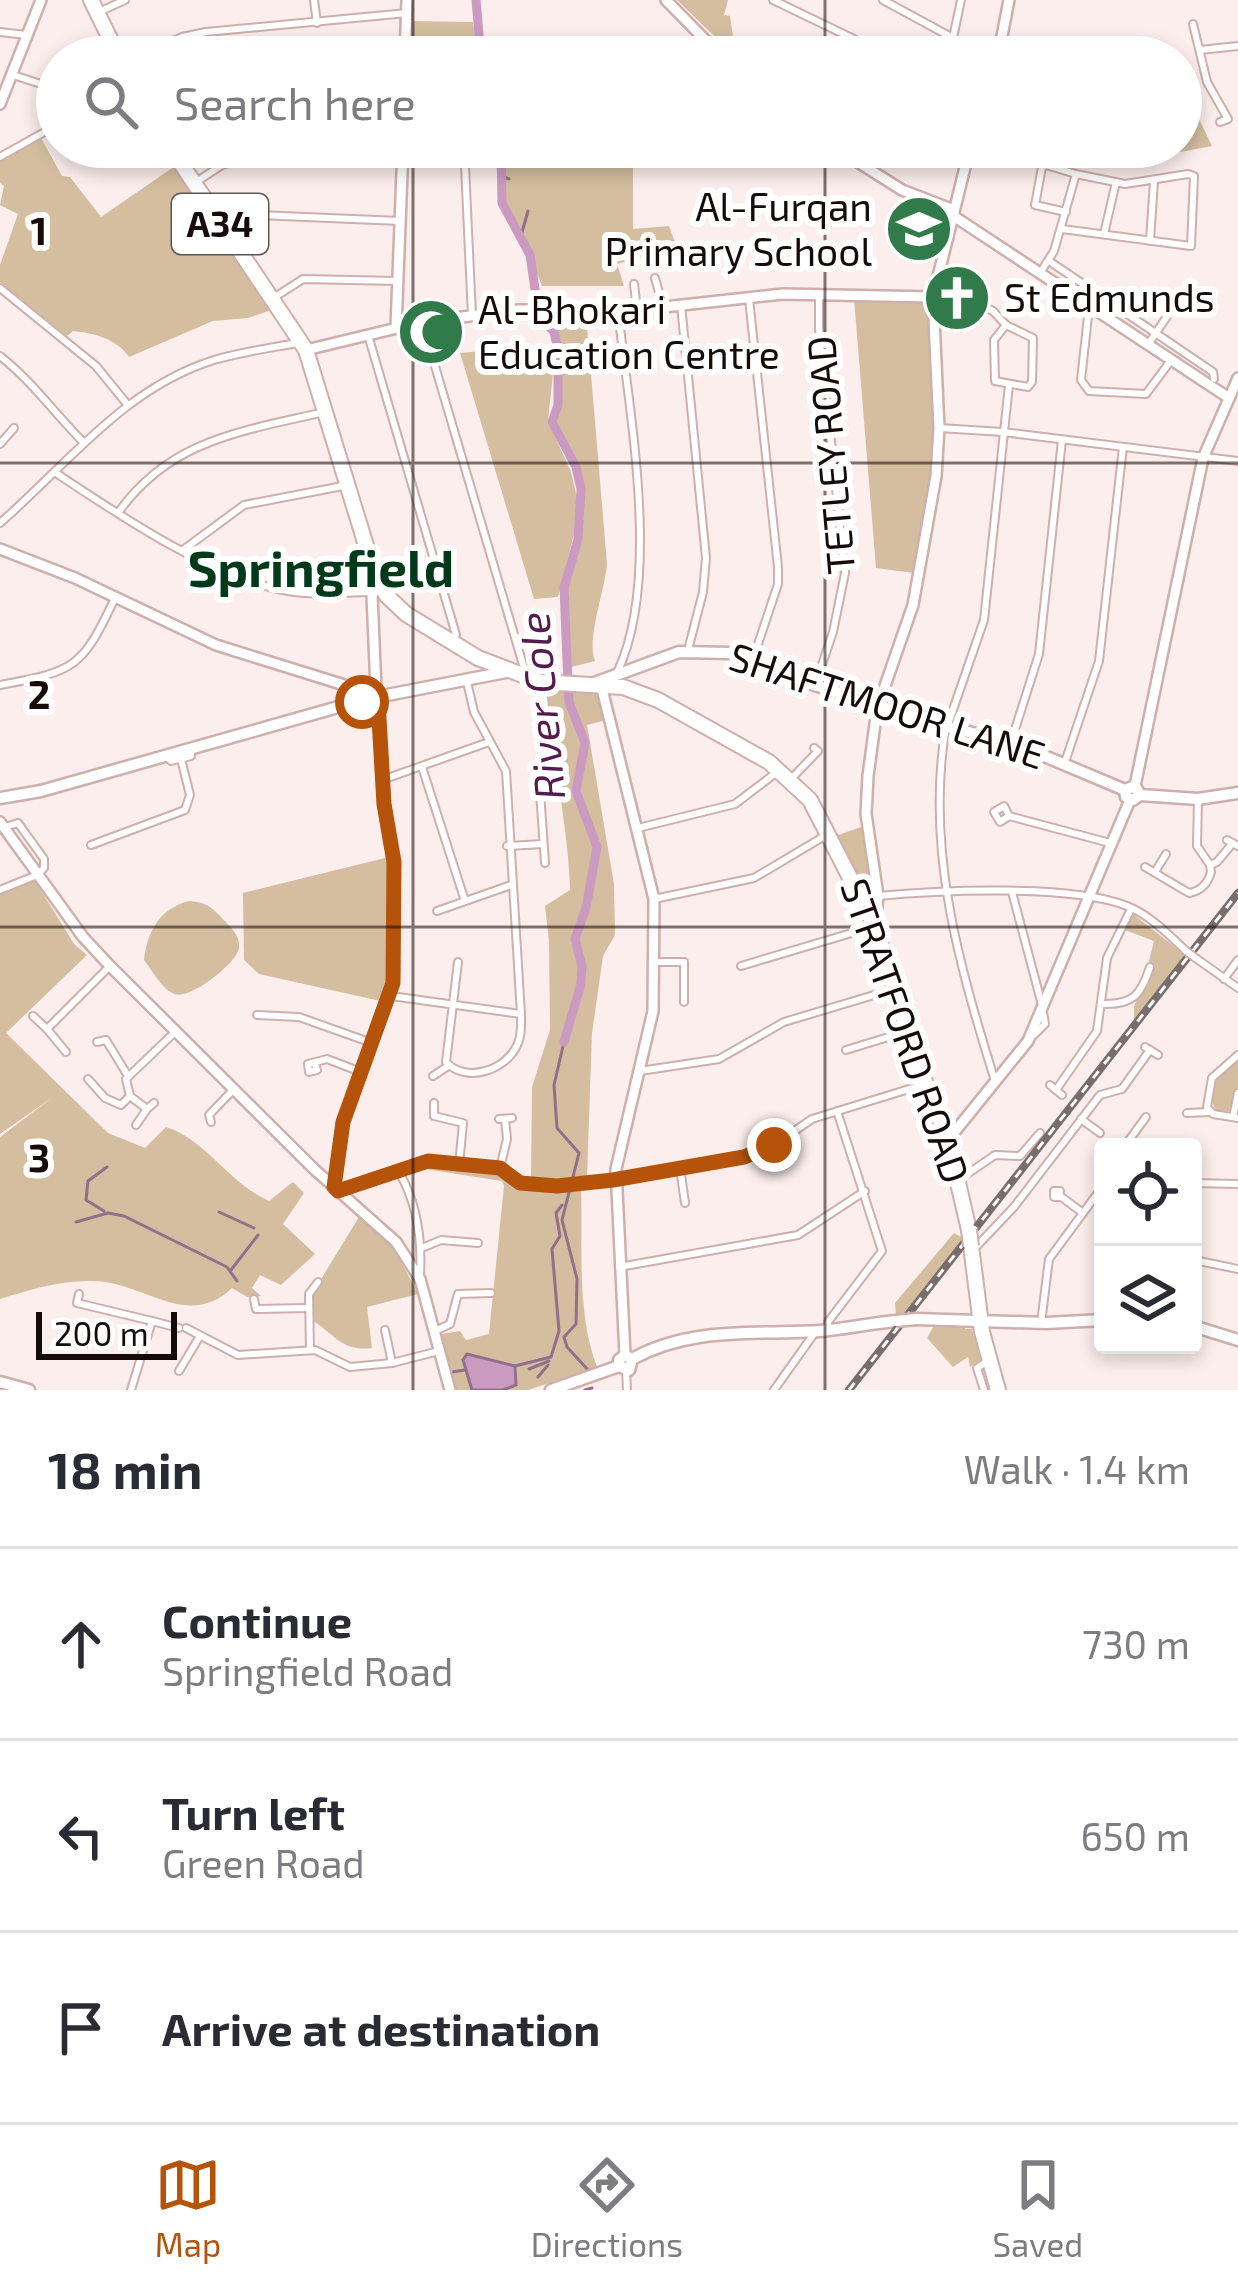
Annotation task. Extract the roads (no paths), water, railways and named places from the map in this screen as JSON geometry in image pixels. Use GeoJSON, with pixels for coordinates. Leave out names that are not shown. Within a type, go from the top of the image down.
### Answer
{"type":"FeatureCollection","features":[{"type":"Feature","properties":{"kind":"highway"},"geometry":{"type":"LineString","coordinates":[[95,6],[109,36]]}},
{"type":"Feature","properties":{"kind":"highway","name":"A34"},"geometry":{"type":"LineString","coordinates":[[184,168],[303,346],[350,484],[376,588]]}},
{"type":"Feature","properties":{"kind":"highway","name":"STRATFORD ROAD"},"geometry":{"type":"LineString","coordinates":[[376,588],[451,644],[526,678],[582,685],[627,670],[785,775],[811,800],[872,894],[875,926],[894,989],[960,1179],[980,1320],[998,1390]]}},
{"type":"Feature","properties":{"kind":"main road","name":"SHAFTMOOR LANE"},"geometry":{"type":"LineString","coordinates":[[627,670],[688,650],[732,653],[815,685],[1011,742],[1132,793],[1198,799],[1238,793]]}},
{"type":"Feature","properties":{"kind":"main road"},"geometry":{"type":"LineString","coordinates":[[0,798],[180,755],[375,696],[509,672]]}},
{"type":"Feature","properties":{"kind":"main road"},"geometry":{"type":"LineString","coordinates":[[551,1390],[666,1344],[723,1331],[822,1330],[916,1319],[1094,1320]]}},
{"type":"Feature","properties":{"kind":"main road"},"geometry":{"type":"LineString","coordinates":[[1202,1329],[1238,1340]]}},
{"type":"Feature","properties":{"kind":"main road"},"geometry":{"type":"LineString","coordinates":[[0,1382],[29,1390]]}},
{"type":"Feature","properties":{"kind":"street"},"geometry":{"type":"LineString","coordinates":[[0,104],[41,0]]}},
{"type":"Feature","properties":{"kind":"street"},"geometry":{"type":"LineString","coordinates":[[95,6],[125,0]]}},
{"type":"Feature","properties":{"kind":"street"},"geometry":{"type":"LineString","coordinates":[[314,0],[317,23]]}},
{"type":"Feature","properties":{"kind":"street"},"geometry":{"type":"LineString","coordinates":[[405,36],[407,0]]}},
{"type":"Feature","properties":{"kind":"street"},"geometry":{"type":"LineString","coordinates":[[667,0],[702,36]]}},
{"type":"Feature","properties":{"kind":"street"},"geometry":{"type":"LineString","coordinates":[[773,0],[848,36]]}},
{"type":"Feature","properties":{"kind":"street"},"geometry":{"type":"LineString","coordinates":[[883,0],[949,36]]}},
{"type":"Feature","properties":{"kind":"street"},"geometry":{"type":"LineString","coordinates":[[953,36],[961,0]]}},
{"type":"Feature","properties":{"kind":"street"},"geometry":{"type":"LineString","coordinates":[[1002,36],[1009,0]]}},
{"type":"Feature","properties":{"kind":"street"},"geometry":{"type":"LineString","coordinates":[[187,36],[406,13]]}},
{"type":"Feature","properties":{"kind":"street"},"geometry":{"type":"LineString","coordinates":[[1193,24],[1196,36]]}},
{"type":"Feature","properties":{"kind":"street"},"geometry":{"type":"LineString","coordinates":[[0,32],[29,37]]}},
{"type":"Feature","properties":{"kind":"street"},"geometry":{"type":"LineString","coordinates":[[1202,50],[1238,46]]}},
{"type":"Feature","properties":{"kind":"street"},"geometry":{"type":"LineString","coordinates":[[1202,58],[1208,82],[1228,118],[1220,122]]}},
{"type":"Feature","properties":{"kind":"street"},"geometry":{"type":"LineString","coordinates":[[13,75],[36,82]]}},
{"type":"Feature","properties":{"kind":"street"},"geometry":{"type":"LineString","coordinates":[[0,158],[36,137]]}},
{"type":"Feature","properties":{"kind":"street"},"geometry":{"type":"LineString","coordinates":[[194,184],[217,168]]}},
{"type":"Feature","properties":{"kind":"street"},"geometry":{"type":"LineString","coordinates":[[396,328],[402,168]]}},
{"type":"Feature","properties":{"kind":"street"},"geometry":{"type":"LineString","coordinates":[[465,168],[472,316]]}},
{"type":"Feature","properties":{"kind":"street"},"geometry":{"type":"LineString","coordinates":[[867,168],[953,213],[974,232],[1233,395]]}},
{"type":"Feature","properties":{"kind":"street"},"geometry":{"type":"LineString","coordinates":[[964,168],[933,297],[940,428],[936,476],[913,605],[879,703],[866,814],[872,894],[1012,892],[1088,897],[1132,907],[1238,988]]}},
{"type":"Feature","properties":{"kind":"street"},"geometry":{"type":"LineString","coordinates":[[1042,168],[1035,205],[1066,212]]}},
{"type":"Feature","properties":{"kind":"street"},"geometry":{"type":"LineString","coordinates":[[1058,168],[1116,182],[1192,175],[1196,182],[1192,244],[1062,229]]}},
{"type":"Feature","properties":{"kind":"street"},"geometry":{"type":"LineString","coordinates":[[1040,274],[1062,229],[1076,174]]}},
{"type":"Feature","properties":{"kind":"street"},"geometry":{"type":"LineString","coordinates":[[1150,242],[1154,181]]}},
{"type":"Feature","properties":{"kind":"street"},"geometry":{"type":"LineString","coordinates":[[1104,234],[1116,182]]}},
{"type":"Feature","properties":{"kind":"street"},"geometry":{"type":"LineString","coordinates":[[227,234],[258,215],[400,221]]}},
{"type":"Feature","properties":{"kind":"street"},"geometry":{"type":"LineString","coordinates":[[947,239],[951,232],[974,232]]}},
{"type":"Feature","properties":{"kind":"street"},"geometry":{"type":"LineString","coordinates":[[1052,263],[1213,372],[1214,379]]}},
{"type":"Feature","properties":{"kind":"street"},"geometry":{"type":"LineString","coordinates":[[655,278],[663,307]]}},
{"type":"Feature","properties":{"kind":"street"},"geometry":{"type":"LineString","coordinates":[[273,300],[303,279],[398,281]]}},
{"type":"Feature","properties":{"kind":"street"},"geometry":{"type":"LineString","coordinates":[[634,284],[637,310]]}},
{"type":"Feature","properties":{"kind":"street"},"geometry":{"type":"LineString","coordinates":[[0,288],[96,366],[127,404]]}},
{"type":"Feature","properties":{"kind":"street"},"geometry":{"type":"LineString","coordinates":[[0,523],[127,404],[214,360],[422,322],[539,310],[637,310],[819,293],[933,297]]}},
{"type":"Feature","properties":{"kind":"street","name":"TETLEY ROAD"},"geometry":{"type":"LineString","coordinates":[[815,685],[833,632],[845,573],[819,293]]}},
{"type":"Feature","properties":{"kind":"street"},"geometry":{"type":"LineString","coordinates":[[1149,343],[1183,293]]}},
{"type":"Feature","properties":{"kind":"street"},"geometry":{"type":"LineString","coordinates":[[749,296],[778,567],[778,584],[753,659]]}},
{"type":"Feature","properties":{"kind":"street"},"geometry":{"type":"LineString","coordinates":[[989,310],[995,300]]}},
{"type":"Feature","properties":{"kind":"street"},"geometry":{"type":"LineString","coordinates":[[978,304],[1034,341],[1030,386],[994,381],[995,337],[1006,325]]}},
{"type":"Feature","properties":{"kind":"street"},"geometry":{"type":"LineString","coordinates":[[1090,304],[1081,380],[1089,391],[1146,394],[1172,359]]}},
{"type":"Feature","properties":{"kind":"street"},"geometry":{"type":"LineString","coordinates":[[681,305],[706,558],[688,650]]}},
{"type":"Feature","properties":{"kind":"street"},"geometry":{"type":"LineString","coordinates":[[618,310],[640,552],[627,670]]}},
{"type":"Feature","properties":{"kind":"street"},"geometry":{"type":"LineString","coordinates":[[422,322],[526,678]]}},
{"type":"Feature","properties":{"kind":"street"},"geometry":{"type":"LineString","coordinates":[[986,331],[995,337]]}},
{"type":"Feature","properties":{"kind":"street"},"geometry":{"type":"LineString","coordinates":[[368,335],[452,620],[456,635],[451,644]]}},
{"type":"Feature","properties":{"kind":"street"},"geometry":{"type":"LineString","coordinates":[[0,356],[30,381],[84,443]]}},
{"type":"Feature","properties":{"kind":"street"},"geometry":{"type":"LineString","coordinates":[[948,1140],[1028,1041],[1132,793],[1203,458],[1238,378]]}},
{"type":"Feature","properties":{"kind":"street"},"geometry":{"type":"LineString","coordinates":[[995,1082],[956,953],[936,805],[946,726],[982,632],[1009,385]]}},
{"type":"Feature","properties":{"kind":"street"},"geometry":{"type":"LineString","coordinates":[[118,513],[158,472],[220,435],[327,411]]}},
{"type":"Feature","properties":{"kind":"street"},"geometry":{"type":"LineString","coordinates":[[0,444],[14,428]]}},
{"type":"Feature","properties":{"kind":"street"},"geometry":{"type":"LineString","coordinates":[[940,428],[1003,431],[1238,461]]}},
{"type":"Feature","properties":{"kind":"street"},"geometry":{"type":"LineString","coordinates":[[1011,742],[1039,654],[1062,440]]}},
{"type":"Feature","properties":{"kind":"street"},"geometry":{"type":"LineString","coordinates":[[1065,762],[1099,662],[1123,447]]}},
{"type":"Feature","properties":{"kind":"street"},"geometry":{"type":"LineString","coordinates":[[56,473],[183,550],[281,590],[376,588],[375,696],[394,862],[395,959],[391,996],[340,1134],[336,1189]]}},
{"type":"Feature","properties":{"kind":"street"},"geometry":{"type":"LineString","coordinates":[[183,550],[244,505],[350,484]]}},
{"type":"Feature","properties":{"kind":"street"},"geometry":{"type":"LineString","coordinates":[[0,549],[75,578],[216,645],[375,696]]}},
{"type":"Feature","properties":{"kind":"street"},"geometry":{"type":"LineString","coordinates":[[0,685],[56,674],[79,661],[116,598]]}},
{"type":"Feature","properties":{"kind":"street"},"geometry":{"type":"LineString","coordinates":[[433,1076],[448,1066],[472,1072],[503,1063],[520,1040],[506,771],[474,712],[466,678]]}},
{"type":"Feature","properties":{"kind":"street"},"geometry":{"type":"LineString","coordinates":[[543,682],[551,775]]}},
{"type":"Feature","properties":{"kind":"street"},"geometry":{"type":"LineString","coordinates":[[582,685],[638,828],[654,899],[653,1010],[616,1179],[628,1390]]}},
{"type":"Feature","properties":{"kind":"street"},"geometry":{"type":"LineString","coordinates":[[382,780],[490,742]]}},
{"type":"Feature","properties":{"kind":"street"},"geometry":{"type":"LineString","coordinates":[[638,828],[735,805],[818,752],[814,748]]}},
{"type":"Feature","properties":{"kind":"street"},"geometry":{"type":"LineString","coordinates":[[91,845],[185,810],[190,795],[180,755]]}},
{"type":"Feature","properties":{"kind":"street"},"geometry":{"type":"LineString","coordinates":[[422,766],[465,901]]}},
{"type":"Feature","properties":{"kind":"street"},"geometry":{"type":"LineString","coordinates":[[540,792],[545,863]]}},
{"type":"Feature","properties":{"kind":"street"},"geometry":{"type":"LineString","coordinates":[[1145,867],[1195,892],[1210,877],[1210,865],[1197,846],[1198,799]]}},
{"type":"Feature","properties":{"kind":"street"},"geometry":{"type":"LineString","coordinates":[[1010,816],[1110,843]]}},
{"type":"Feature","properties":{"kind":"street"},"geometry":{"type":"LineString","coordinates":[[2,825],[110,966],[336,1189],[396,1241],[419,1279],[450,1390]]}},
{"type":"Feature","properties":{"kind":"street"},"geometry":{"type":"LineString","coordinates":[[654,899],[754,878],[830,833]]}},
{"type":"Feature","properties":{"kind":"street"},"geometry":{"type":"LineString","coordinates":[[1210,865],[1232,843]]}},
{"type":"Feature","properties":{"kind":"street"},"geometry":{"type":"LineString","coordinates":[[507,846],[543,844]]}},
{"type":"Feature","properties":{"kind":"street"},"geometry":{"type":"LineString","coordinates":[[1155,872],[1166,854]]}},
{"type":"Feature","properties":{"kind":"street"},"geometry":{"type":"LineString","coordinates":[[0,890],[44,880]]}},
{"type":"Feature","properties":{"kind":"street"},"geometry":{"type":"LineString","coordinates":[[437,911],[511,885]]}},
{"type":"Feature","properties":{"kind":"street"},"geometry":{"type":"LineString","coordinates":[[1012,892],[1041,1007]]}},
{"type":"Feature","properties":{"kind":"street"},"geometry":{"type":"LineString","coordinates":[[1056,1090],[1097,1031],[1107,958],[1132,907]]}},
{"type":"Feature","properties":{"kind":"street"},"geometry":{"type":"LineString","coordinates":[[741,966],[875,926]]}},
{"type":"Feature","properties":{"kind":"street"},"geometry":{"type":"LineString","coordinates":[[684,947],[684,1002]]}},
{"type":"Feature","properties":{"kind":"street"},"geometry":{"type":"LineString","coordinates":[[1224,980],[1238,960]]}},
{"type":"Feature","properties":{"kind":"street"},"geometry":{"type":"LineString","coordinates":[[448,1066],[445,1058],[458,962]]}},
{"type":"Feature","properties":{"kind":"street"},"geometry":{"type":"LineString","coordinates":[[655,962],[684,962]]}},
{"type":"Feature","properties":{"kind":"street"},"geometry":{"type":"LineString","coordinates":[[47,1029],[110,966]]}},
{"type":"Feature","properties":{"kind":"street"},"geometry":{"type":"LineString","coordinates":[[1102,1004],[1129,1002],[1142,991],[1150,967]]}},
{"type":"Feature","properties":{"kind":"street"},"geometry":{"type":"LineString","coordinates":[[640,1071],[719,1058],[784,1022],[894,989]]}},
{"type":"Feature","properties":{"kind":"street"},"geometry":{"type":"LineString","coordinates":[[391,996],[520,1014]]}},
{"type":"Feature","properties":{"kind":"street"},"geometry":{"type":"LineString","coordinates":[[1129,1002],[1132,1012]]}},
{"type":"Feature","properties":{"kind":"street"},"geometry":{"type":"LineString","coordinates":[[257,1014],[299,1017],[372,1043]]}},
{"type":"Feature","properties":{"kind":"street"},"geometry":{"type":"LineString","coordinates":[[33,1016],[66,1052]]}},
{"type":"Feature","properties":{"kind":"street"},"geometry":{"type":"LineString","coordinates":[[136,1125],[150,1106],[130,1096],[128,1076],[176,1031]]}},
{"type":"Feature","properties":{"kind":"street"},"geometry":{"type":"LineString","coordinates":[[846,1050],[895,1035]]}},
{"type":"Feature","properties":{"kind":"street"},"geometry":{"type":"LineString","coordinates":[[97,1042],[106,1040],[128,1076]]}},
{"type":"Feature","properties":{"kind":"street"},"geometry":{"type":"LineString","coordinates":[[970,1241],[982,1243],[1100,1094],[1122,1089],[1151,1051]]}},
{"type":"Feature","properties":{"kind":"street"},"geometry":{"type":"LineString","coordinates":[[1209,1112],[1212,1078],[1238,1054]]}},
{"type":"Feature","properties":{"kind":"street"},"geometry":{"type":"LineString","coordinates":[[315,1064],[326,1059],[361,1072]]}},
{"type":"Feature","properties":{"kind":"street"},"geometry":{"type":"LineString","coordinates":[[88,1079],[112,1103],[122,1105],[130,1096]]}},
{"type":"Feature","properties":{"kind":"street"},"geometry":{"type":"LineString","coordinates":[[336,1189],[428,1161],[500,1168],[526,1184],[557,1186],[680,1168],[754,1154],[812,1119],[926,1084]]}},
{"type":"Feature","properties":{"kind":"street"},"geometry":{"type":"LineString","coordinates":[[207,1117],[234,1090]]}},
{"type":"Feature","properties":{"kind":"street"},"geometry":{"type":"LineString","coordinates":[[1187,1113],[1235,1117],[1238,1093]]}},
{"type":"Feature","properties":{"kind":"street"},"geometry":{"type":"LineString","coordinates":[[434,1103],[434,1116],[463,1123],[458,1165]]}},
{"type":"Feature","properties":{"kind":"street"},"geometry":{"type":"LineString","coordinates":[[774,1390],[882,1251],[837,1111]]}},
{"type":"Feature","properties":{"kind":"street"},"geometry":{"type":"LineString","coordinates":[[500,1168],[507,1138],[505,1118]]}},
{"type":"Feature","properties":{"kind":"street"},"geometry":{"type":"LineString","coordinates":[[1081,1119],[1100,1132]]}},
{"type":"Feature","properties":{"kind":"street"},"geometry":{"type":"LineString","coordinates":[[1132,1138],[1145,1122]]}},
{"type":"Feature","properties":{"kind":"street"},"geometry":{"type":"LineString","coordinates":[[960,1179],[994,1154],[1020,1156],[1040,1133]]}},
{"type":"Feature","properties":{"kind":"street"},"geometry":{"type":"LineString","coordinates":[[680,1168],[686,1203]]}},
{"type":"Feature","properties":{"kind":"street"},"geometry":{"type":"LineString","coordinates":[[399,1172],[411,1198],[422,1248],[419,1279]]}},
{"type":"Feature","properties":{"kind":"street"},"geometry":{"type":"LineString","coordinates":[[1202,1183],[1238,1184]]}},
{"type":"Feature","properties":{"kind":"street"},"geometry":{"type":"LineString","coordinates":[[620,1267],[798,1234],[865,1191]]}},
{"type":"Feature","properties":{"kind":"street"},"geometry":{"type":"LineString","coordinates":[[1060,1196],[1083,1213]]}},
{"type":"Feature","properties":{"kind":"street"},"geometry":{"type":"LineString","coordinates":[[1041,1323],[1049,1259],[1094,1198]]}},
{"type":"Feature","properties":{"kind":"street"},"geometry":{"type":"LineString","coordinates":[[422,1248],[442,1240],[478,1243]]}},
{"type":"Feature","properties":{"kind":"street"},"geometry":{"type":"LineString","coordinates":[[1202,1265],[1238,1269]]}},
{"type":"Feature","properties":{"kind":"street"},"geometry":{"type":"LineString","coordinates":[[310,1350],[309,1294],[318,1282]]}},
{"type":"Feature","properties":{"kind":"street"},"geometry":{"type":"LineString","coordinates":[[433,1332],[450,1324],[458,1294],[491,1293]]}},
{"type":"Feature","properties":{"kind":"street"},"geometry":{"type":"LineString","coordinates":[[79,1294],[77,1303],[183,1328],[238,1355],[310,1350],[350,1367],[439,1351]]}},
{"type":"Feature","properties":{"kind":"street"},"geometry":{"type":"LineString","coordinates":[[254,1299],[256,1309],[308,1308]]}},
{"type":"Feature","properties":{"kind":"street"},"geometry":{"type":"LineString","coordinates":[[131,1390],[152,1321]]}},
{"type":"Feature","properties":{"kind":"street"},"geometry":{"type":"LineString","coordinates":[[385,1330],[392,1363]]}},
{"type":"Feature","properties":{"kind":"street"},"geometry":{"type":"LineString","coordinates":[[178,1372],[200,1336]]}},
{"type":"Feature","properties":{"kind":"street"},"geometry":{"type":"LineString","coordinates":[[984,1390],[977,1368],[988,1360]]}},
{"type":"Feature","properties":{"kind":"waterway","name":"River Cole"},"geometry":{"type":"LineString","coordinates":[[476,0],[479,36]]}},
{"type":"Feature","properties":{"kind":"waterway","name":"River Cole"},"geometry":{"type":"LineString","coordinates":[[501,168],[502,203],[530,255],[539,316],[554,332],[558,349],[558,405],[552,422],[576,467],[581,489],[578,539],[564,588],[567,660],[569,702],[585,743],[576,791],[597,847],[575,939],[581,984],[564,1042]]}},
{"type":"Feature","properties":{"kind":"waterway","name":"River Cole"},"geometry":{"type":"LineString","coordinates":[[501,176],[509,179]]}},
{"type":"Feature","properties":{"kind":"waterway"},"geometry":{"type":"LineString","coordinates":[[521,236],[528,211]]}},
{"type":"Feature","properties":{"kind":"waterway","name":"River Cole"},"geometry":{"type":"LineString","coordinates":[[564,1042],[554,1085],[557,1128],[579,1153],[562,1220],[577,1279],[576,1324],[564,1337],[589,1371]]}},
{"type":"Feature","properties":{"kind":"waterway"},"geometry":{"type":"LineString","coordinates":[[104,1211],[86,1200],[88,1181],[107,1167]]}},
{"type":"Feature","properties":{"kind":"waterway"},"geometry":{"type":"LineString","coordinates":[[515,1366],[551,1357],[559,1331],[552,1249],[560,1236],[556,1213],[562,1205]]}},
{"type":"Feature","properties":{"kind":"waterway"},"geometry":{"type":"LineString","coordinates":[[219,1212],[254,1228]]}},
{"type":"Feature","properties":{"kind":"waterway"},"geometry":{"type":"LineString","coordinates":[[76,1222],[108,1213],[124,1216],[227,1267],[237,1281]]}},
{"type":"Feature","properties":{"kind":"waterway"},"geometry":{"type":"LineString","coordinates":[[231,1270],[258,1235]]}},
{"type":"Feature","properties":{"kind":"waterway"},"geometry":{"type":"LineString","coordinates":[[529,1369],[549,1361]]}},
{"type":"Feature","properties":{"kind":"waterway"},"geometry":{"type":"LineString","coordinates":[[538,1377],[548,1365]]}},
{"type":"Feature","properties":{"kind":"waterway"},"geometry":{"type":"LineString","coordinates":[[452,1372],[465,1370]]}},
{"type":"Feature","properties":{"kind":"waterway"},"geometry":{"type":"LineString","coordinates":[[585,1390],[592,1388]]}},
{"type":"Feature","properties":{"kind":"railway"},"geometry":{"type":"LineString","coordinates":[[849,1390],[1238,893]]}},
{"type":"Feature","properties":{"kind":"place","name":"Al-Furqan Primary School"},"geometry":{"type":"Point","coordinates":[919,229]}},
{"type":"Feature","properties":{"kind":"place","name":"St Edmunds"},"geometry":{"type":"Point","coordinates":[957,298]}},
{"type":"Feature","properties":{"kind":"place","name":"Al-Bhokari Education Centre"},"geometry":{"type":"Point","coordinates":[431,332]}},
{"type":"Feature","properties":{"kind":"district","name":"Springfield"},"geometry":{"type":"Point","coordinates":[321,569]}}]}
